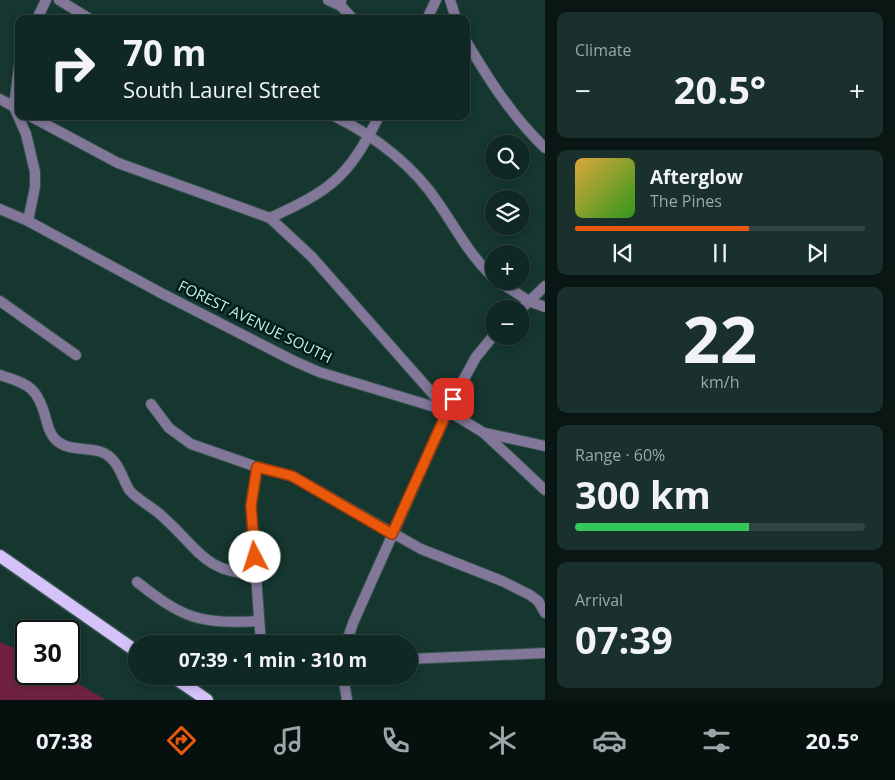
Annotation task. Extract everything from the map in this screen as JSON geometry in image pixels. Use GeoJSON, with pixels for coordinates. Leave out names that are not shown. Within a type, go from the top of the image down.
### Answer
{"type":"FeatureCollection","features":[{"type":"Feature","properties":{"kind":"main road"},"geometry":{"type":"LineString","coordinates":[[0,556],[128,645]]}},
{"type":"Feature","properties":{"kind":"main road"},"geometry":{"type":"LineString","coordinates":[[185,685],[207,700]]}},
{"type":"Feature","properties":{"kind":"street"},"geometry":{"type":"LineString","coordinates":[[39,15],[46,0]]}},
{"type":"Feature","properties":{"kind":"street"},"geometry":{"type":"LineString","coordinates":[[59,0],[83,15]]}},
{"type":"Feature","properties":{"kind":"street"},"geometry":{"type":"LineString","coordinates":[[328,0],[341,3],[350,15]]}},
{"type":"Feature","properties":{"kind":"street"},"geometry":{"type":"LineString","coordinates":[[429,15],[436,0]]}},
{"type":"Feature","properties":{"kind":"street"},"geometry":{"type":"LineString","coordinates":[[450,0],[455,15]]}},
{"type":"Feature","properties":{"kind":"street"},"geometry":{"type":"LineString","coordinates":[[470,48],[501,98],[545,148]]}},
{"type":"Feature","properties":{"kind":"street"},"geometry":{"type":"LineString","coordinates":[[0,99],[15,108]]}},
{"type":"Feature","properties":{"kind":"street"},"geometry":{"type":"LineString","coordinates":[[20,120],[26,134],[35,172],[35,187],[28,220]]}},
{"type":"Feature","properties":{"kind":"street"},"geometry":{"type":"LineString","coordinates":[[37,120],[118,163],[270,218],[312,257],[448,411]]}},
{"type":"Feature","properties":{"kind":"street"},"geometry":{"type":"LineString","coordinates":[[341,120],[369,136],[417,175],[439,204],[472,255],[485,269]]}},
{"type":"Feature","properties":{"kind":"street"},"geometry":{"type":"LineString","coordinates":[[270,218],[314,198],[328,188],[353,162],[377,120]]}},
{"type":"Feature","properties":{"kind":"street","name":"FOREST AVENUE SOUTH"},"geometry":{"type":"LineString","coordinates":[[0,209],[28,220],[161,293],[294,361],[319,372],[448,411],[484,433],[545,490]]}},
{"type":"Feature","properties":{"kind":"street"},"geometry":{"type":"LineString","coordinates":[[530,300],[545,286]]}},
{"type":"Feature","properties":{"kind":"street"},"geometry":{"type":"LineString","coordinates":[[508,290],[519,300]]}},
{"type":"Feature","properties":{"kind":"street"},"geometry":{"type":"LineString","coordinates":[[0,301],[76,355]]}},
{"type":"Feature","properties":{"kind":"street"},"geometry":{"type":"LineString","coordinates":[[530,306],[545,307]]}},
{"type":"Feature","properties":{"kind":"street"},"geometry":{"type":"LineString","coordinates":[[349,635],[352,623],[448,411],[476,356],[485,345]]}},
{"type":"Feature","properties":{"kind":"street"},"geometry":{"type":"LineString","coordinates":[[0,374],[24,382],[36,393],[49,431],[59,443],[75,449],[96,450],[111,458],[129,490],[163,516],[206,559],[223,570],[235,574],[256,574]]}},
{"type":"Feature","properties":{"kind":"street"},"geometry":{"type":"LineString","coordinates":[[151,404],[163,423],[190,444],[257,467],[292,476],[421,549],[502,581],[530,595],[538,601],[545,613]]}},
{"type":"Feature","properties":{"kind":"street"},"geometry":{"type":"LineString","coordinates":[[484,433],[545,446]]}},
{"type":"Feature","properties":{"kind":"street"},"geometry":{"type":"LineString","coordinates":[[257,467],[251,506],[260,635]]}},
{"type":"Feature","properties":{"kind":"street"},"geometry":{"type":"LineString","coordinates":[[137,582],[166,604],[198,619],[220,623],[259,621]]}},
{"type":"Feature","properties":{"kind":"street"},"geometry":{"type":"LineString","coordinates":[[418,659],[545,653]]}},
{"type":"Feature","properties":{"kind":"street"},"geometry":{"type":"LineString","coordinates":[[344,685],[347,700]]}},
{"type":"Feature","properties":{"kind":"shaded area"},"geometry":{"type":"Polygon","coordinates":[[[0,642],[15,648],[15,685],[80,685],[106,700],[0,700],[0,642]]]}},
{"type":"Feature","properties":{"kind":"route"},"geometry":{"type":"LineString","coordinates":[[255,557],[251,506],[257,467],[292,476],[392,534],[453,399]]}}]}
